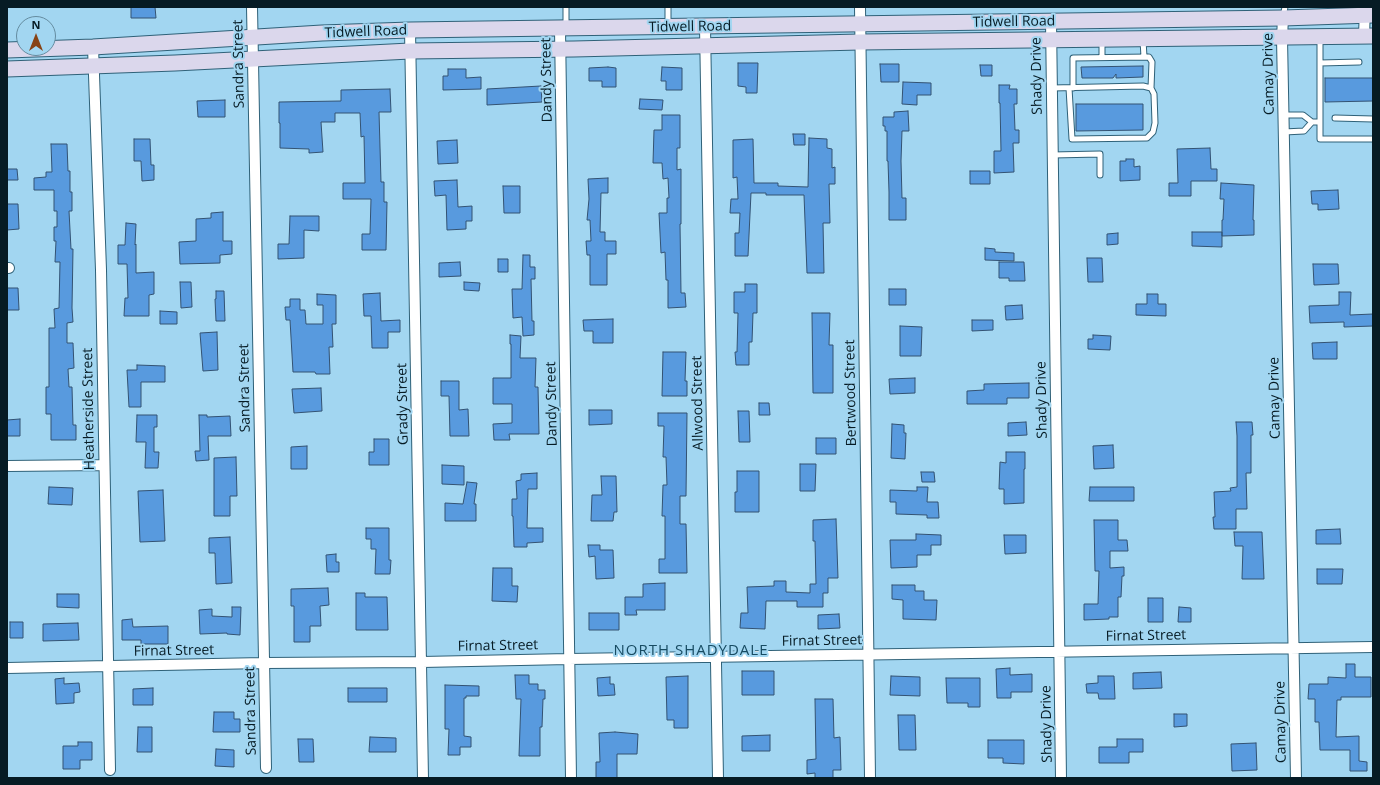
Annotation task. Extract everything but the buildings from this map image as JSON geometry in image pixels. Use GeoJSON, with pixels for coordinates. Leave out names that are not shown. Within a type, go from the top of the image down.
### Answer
{"type":"FeatureCollection","features":[{"type":"Feature","properties":{"kind":"main road","name":"Tidwell Road"},"geometry":{"type":"LineString","coordinates":[[7,50],[93,47],[322,33],[410,30],[1051,21],[1284,12],[1367,12]]}},
{"type":"Feature","properties":{"kind":"main road","name":"Tidwell Road"},"geometry":{"type":"LineString","coordinates":[[7,69],[252,59],[410,50],[560,49],[860,42],[1369,36]]}},
{"type":"Feature","properties":{"kind":"street","name":"Sandra Street"},"geometry":{"type":"LineString","coordinates":[[252,7],[266,768]]}},
{"type":"Feature","properties":{"kind":"street","name":"Bertwood Street"},"geometry":{"type":"LineString","coordinates":[[860,7],[870,778]]}},
{"type":"Feature","properties":{"kind":"street","name":"Camay Drive"},"geometry":{"type":"LineString","coordinates":[[1284,12],[1282,38],[1296,778]]}},
{"type":"Feature","properties":{"kind":"street"},"geometry":{"type":"LineString","coordinates":[[1367,12],[1369,36]]}},
{"type":"Feature","properties":{"kind":"street","name":"Shady Drive"},"geometry":{"type":"LineString","coordinates":[[1051,21],[1062,778]]}},
{"type":"Feature","properties":{"kind":"street","name":"Allwood Street"},"geometry":{"type":"LineString","coordinates":[[705,27],[718,778]]}},
{"type":"Feature","properties":{"kind":"street","name":"Dandy Street"},"geometry":{"type":"LineString","coordinates":[[563,29],[560,49],[571,778]]}},
{"type":"Feature","properties":{"kind":"street","name":"Grady Street"},"geometry":{"type":"LineString","coordinates":[[410,30],[423,778]]}},
{"type":"Feature","properties":{"kind":"street","name":"Heatherside Street"},"geometry":{"type":"LineString","coordinates":[[93,47],[101,270],[110,770]]}},
{"type":"Feature","properties":{"kind":"street"},"geometry":{"type":"LineString","coordinates":[[7,466],[104,465]]}},
{"type":"Feature","properties":{"kind":"street","name":"Firnat Street"},"geometry":{"type":"LineString","coordinates":[[7,668],[1373,647]]}},
{"type":"Feature","properties":{"kind":"lane"},"geometry":{"type":"LineString","coordinates":[[563,29],[566,7]]}},
{"type":"Feature","properties":{"kind":"lane"},"geometry":{"type":"LineString","coordinates":[[668,7],[668,27]]}},
{"type":"Feature","properties":{"kind":"lane"},"geometry":{"type":"LineString","coordinates":[[1320,37],[1320,139],[1373,139]]}},
{"type":"Feature","properties":{"kind":"lane"},"geometry":{"type":"LineString","coordinates":[[1143,39],[1144,57]]}},
{"type":"Feature","properties":{"kind":"lane"},"geometry":{"type":"LineString","coordinates":[[1102,40],[1102,57]]}},
{"type":"Feature","properties":{"kind":"lane"},"geometry":{"type":"LineString","coordinates":[[1102,57],[1149,57],[1152,62],[1151,88],[1154,94],[1155,123],[1153,132],[1147,138],[1072,139],[1071,88],[1073,58],[1102,57]]}},
{"type":"Feature","properties":{"kind":"lane"},"geometry":{"type":"LineString","coordinates":[[1320,63],[1359,62]]}},
{"type":"Feature","properties":{"kind":"lane"},"geometry":{"type":"LineString","coordinates":[[1052,88],[1143,86],[1151,88]]}},
{"type":"Feature","properties":{"kind":"lane"},"geometry":{"type":"LineString","coordinates":[[1284,115],[1303,115],[1312,122],[1320,122]]}},
{"type":"Feature","properties":{"kind":"lane"},"geometry":{"type":"LineString","coordinates":[[1335,118],[1373,118]]}},
{"type":"Feature","properties":{"kind":"lane"},"geometry":{"type":"LineString","coordinates":[[1284,132],[1304,131],[1312,122]]}},
{"type":"Feature","properties":{"kind":"lane"},"geometry":{"type":"LineString","coordinates":[[1052,155],[1100,154],[1100,175]]}},
{"type":"Feature","properties":{"kind":"district","name":"NORTH SHADYDALE"},"geometry":{"type":"Point","coordinates":[691,651]}}]}
